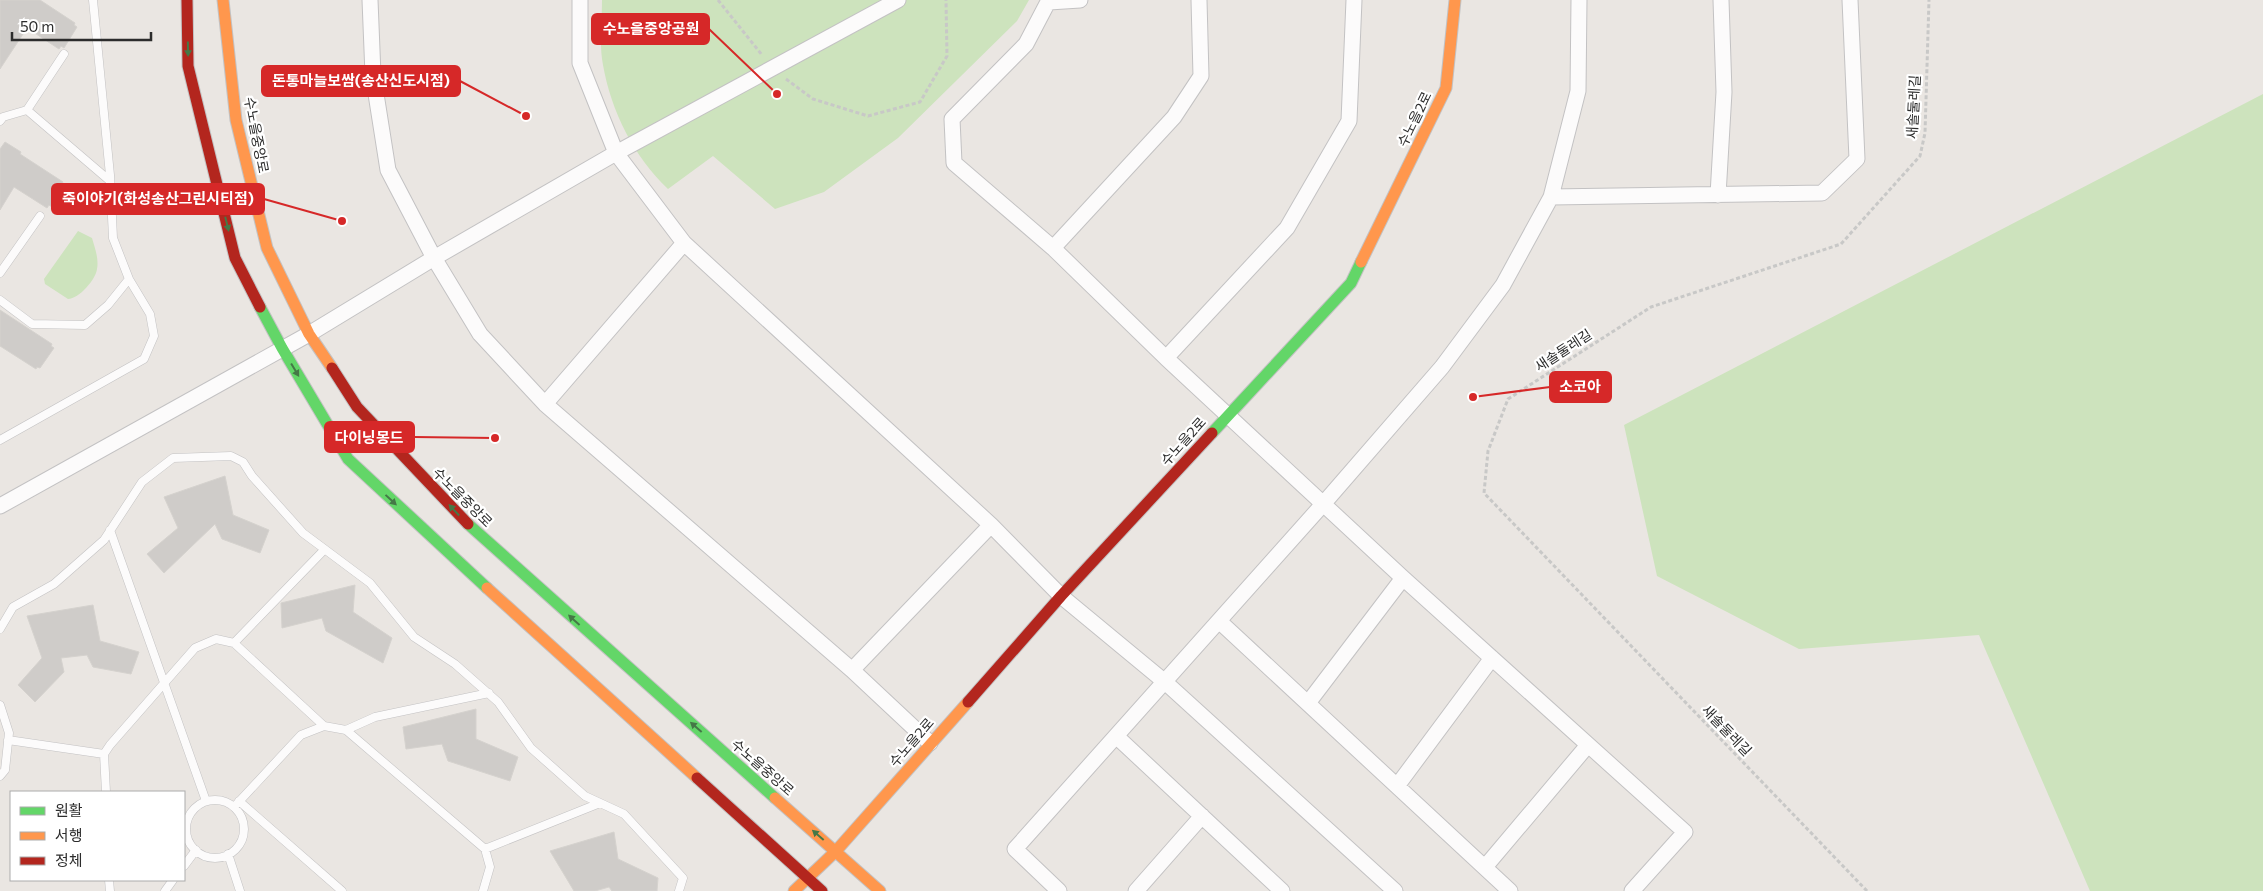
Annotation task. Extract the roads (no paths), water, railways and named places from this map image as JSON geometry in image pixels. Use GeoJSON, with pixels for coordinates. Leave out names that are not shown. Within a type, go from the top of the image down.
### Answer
{"type":"FeatureCollection","features":[{"type":"Feature","properties":{"kind":"main road"},"geometry":{"type":"LineString","coordinates":[[187,0],[188,66],[235,258],[282,348],[348,459],[438,544],[822,891]]}},
{"type":"Feature","properties":{"kind":"main road","name":"수노을중앙로"},"geometry":{"type":"LineString","coordinates":[[223,0],[236,120],[267,248],[309,334],[357,407],[462,519],[600,644],[836,850],[880,891]]}},
{"type":"Feature","properties":{"kind":"main road","name":"수노을2로"},"geometry":{"type":"LineString","coordinates":[[794,891],[836,850],[1061,596],[1351,283],[1446,88],[1455,0]]}},
{"type":"Feature","properties":{"kind":"street"},"geometry":{"type":"LineString","coordinates":[[370,0],[374,75],[388,170],[434,258],[480,334],[546,404],[852,670],[930,743]]}},
{"type":"Feature","properties":{"kind":"street"},"geometry":{"type":"LineString","coordinates":[[580,0],[580,63],[616,153],[684,243],[990,525],[1061,596],[1165,682],[1395,891]]}},
{"type":"Feature","properties":{"kind":"street"},"geometry":{"type":"LineString","coordinates":[[0,506],[309,334],[434,258],[616,153],[898,0]]}},
{"type":"Feature","properties":{"kind":"street"},"geometry":{"type":"LineString","coordinates":[[1080,0],[1049,1],[1026,44],[952,119],[954,163],[1053,248],[1166,358],[1403,578],[1685,832],[1632,891]]}},
{"type":"Feature","properties":{"kind":"street"},"geometry":{"type":"LineString","coordinates":[[1053,248],[1174,117],[1201,76],[1199,0]]}},
{"type":"Feature","properties":{"kind":"street"},"geometry":{"type":"LineString","coordinates":[[1166,358],[1287,228],[1349,121],[1354,0]]}},
{"type":"Feature","properties":{"kind":"street"},"geometry":{"type":"LineString","coordinates":[[1059,891],[1015,849],[1220,621],[1442,368],[1503,285],[1551,198],[1578,90],[1579,0]]}},
{"type":"Feature","properties":{"kind":"street"},"geometry":{"type":"LineString","coordinates":[[1718,195],[1724,92],[1721,0]]}},
{"type":"Feature","properties":{"kind":"street"},"geometry":{"type":"LineString","coordinates":[[1551,198],[1822,193],[1857,159],[1850,0]]}},
{"type":"Feature","properties":{"kind":"street"},"geometry":{"type":"LineString","coordinates":[[546,404],[684,243]]}},
{"type":"Feature","properties":{"kind":"street"},"geometry":{"type":"LineString","coordinates":[[852,670],[990,525]]}},
{"type":"Feature","properties":{"kind":"street"},"geometry":{"type":"LineString","coordinates":[[1308,704],[1403,578]]}},
{"type":"Feature","properties":{"kind":"street"},"geometry":{"type":"LineString","coordinates":[[1220,621],[1510,891]]}},
{"type":"Feature","properties":{"kind":"street"},"geometry":{"type":"LineString","coordinates":[[1397,786],[1492,658]]}},
{"type":"Feature","properties":{"kind":"street"},"geometry":{"type":"LineString","coordinates":[[1116,736],[1282,891]]}},
{"type":"Feature","properties":{"kind":"street"},"geometry":{"type":"LineString","coordinates":[[1484,867],[1588,745]]}},
{"type":"Feature","properties":{"kind":"street"},"geometry":{"type":"LineString","coordinates":[[1136,891],[1202,816]]}},
{"type":"Feature","properties":{"kind":"lane"},"geometry":{"type":"LineString","coordinates":[[88,0],[94,17]]}},
{"type":"Feature","properties":{"kind":"lane"},"geometry":{"type":"LineString","coordinates":[[0,440],[144,359],[154,336],[150,314],[129,279],[113,238],[110,181],[94,0]]}},
{"type":"Feature","properties":{"kind":"lane"},"geometry":{"type":"LineString","coordinates":[[0,121],[3,117],[27,110],[64,54]]}},
{"type":"Feature","properties":{"kind":"lane"},"geometry":{"type":"LineString","coordinates":[[27,110],[110,181]]}},
{"type":"Feature","properties":{"kind":"lane"},"geometry":{"type":"LineString","coordinates":[[0,273],[40,216]]}},
{"type":"Feature","properties":{"kind":"lane"},"geometry":{"type":"LineString","coordinates":[[0,300],[32,324],[85,325],[108,305],[129,279]]}},
{"type":"Feature","properties":{"kind":"lane"},"geometry":{"type":"LineString","coordinates":[[0,629],[13,607],[54,584],[104,540],[142,482],[173,458],[231,456],[244,462],[252,476],[303,533],[370,583],[414,637],[455,664],[498,702],[531,748],[585,796],[624,814],[683,878],[679,891]]}},
{"type":"Feature","properties":{"kind":"lane"},"geometry":{"type":"LineString","coordinates":[[110,530],[206,801]]}},
{"type":"Feature","properties":{"kind":"lane"},"geometry":{"type":"LineString","coordinates":[[234,643],[324,550]]}},
{"type":"Feature","properties":{"kind":"lane"},"geometry":{"type":"LineString","coordinates":[[106,791],[104,754],[110,745],[195,648],[216,640],[234,643],[324,726]]}},
{"type":"Feature","properties":{"kind":"lane"},"geometry":{"type":"LineString","coordinates":[[346,730],[375,717],[489,694]]}},
{"type":"Feature","properties":{"kind":"lane"},"geometry":{"type":"LineString","coordinates":[[0,705],[9,733],[5,770],[0,776]]}},
{"type":"Feature","properties":{"kind":"lane"},"geometry":{"type":"LineString","coordinates":[[237,804],[301,735],[324,726],[346,730],[485,849],[490,867],[483,891]]}},
{"type":"Feature","properties":{"kind":"lane"},"geometry":{"type":"LineString","coordinates":[[8,740],[104,754]]}},
{"type":"Feature","properties":{"kind":"lane"},"geometry":{"type":"LineString","coordinates":[[237,804],[244,827],[243,837],[239,846],[228,854],[213,858],[196,850],[186,834],[186,825],[194,808],[206,801],[221,800],[237,804],[342,891]]}},
{"type":"Feature","properties":{"kind":"lane"},"geometry":{"type":"LineString","coordinates":[[485,849],[600,803]]}},
{"type":"Feature","properties":{"kind":"lane"},"geometry":{"type":"LineString","coordinates":[[185,865],[196,850]]}},
{"type":"Feature","properties":{"kind":"lane"},"geometry":{"type":"LineString","coordinates":[[228,854],[240,891]]}},
{"type":"Feature","properties":{"kind":"place","name":"수노을중앙공원"},"geometry":{"type":"Point","coordinates":[777,94]}},
{"type":"Feature","properties":{"kind":"place","name":"돈통마늘보쌈(송산신도시점)"},"geometry":{"type":"Point","coordinates":[526,116]}},
{"type":"Feature","properties":{"kind":"place","name":"죽이야기(화성송산그린시티점)"},"geometry":{"type":"Point","coordinates":[342,221]}},
{"type":"Feature","properties":{"kind":"place","name":"소코아"},"geometry":{"type":"Point","coordinates":[1473,397]}},
{"type":"Feature","properties":{"kind":"place","name":"다이닝몽드"},"geometry":{"type":"Point","coordinates":[495,438]}}]}
